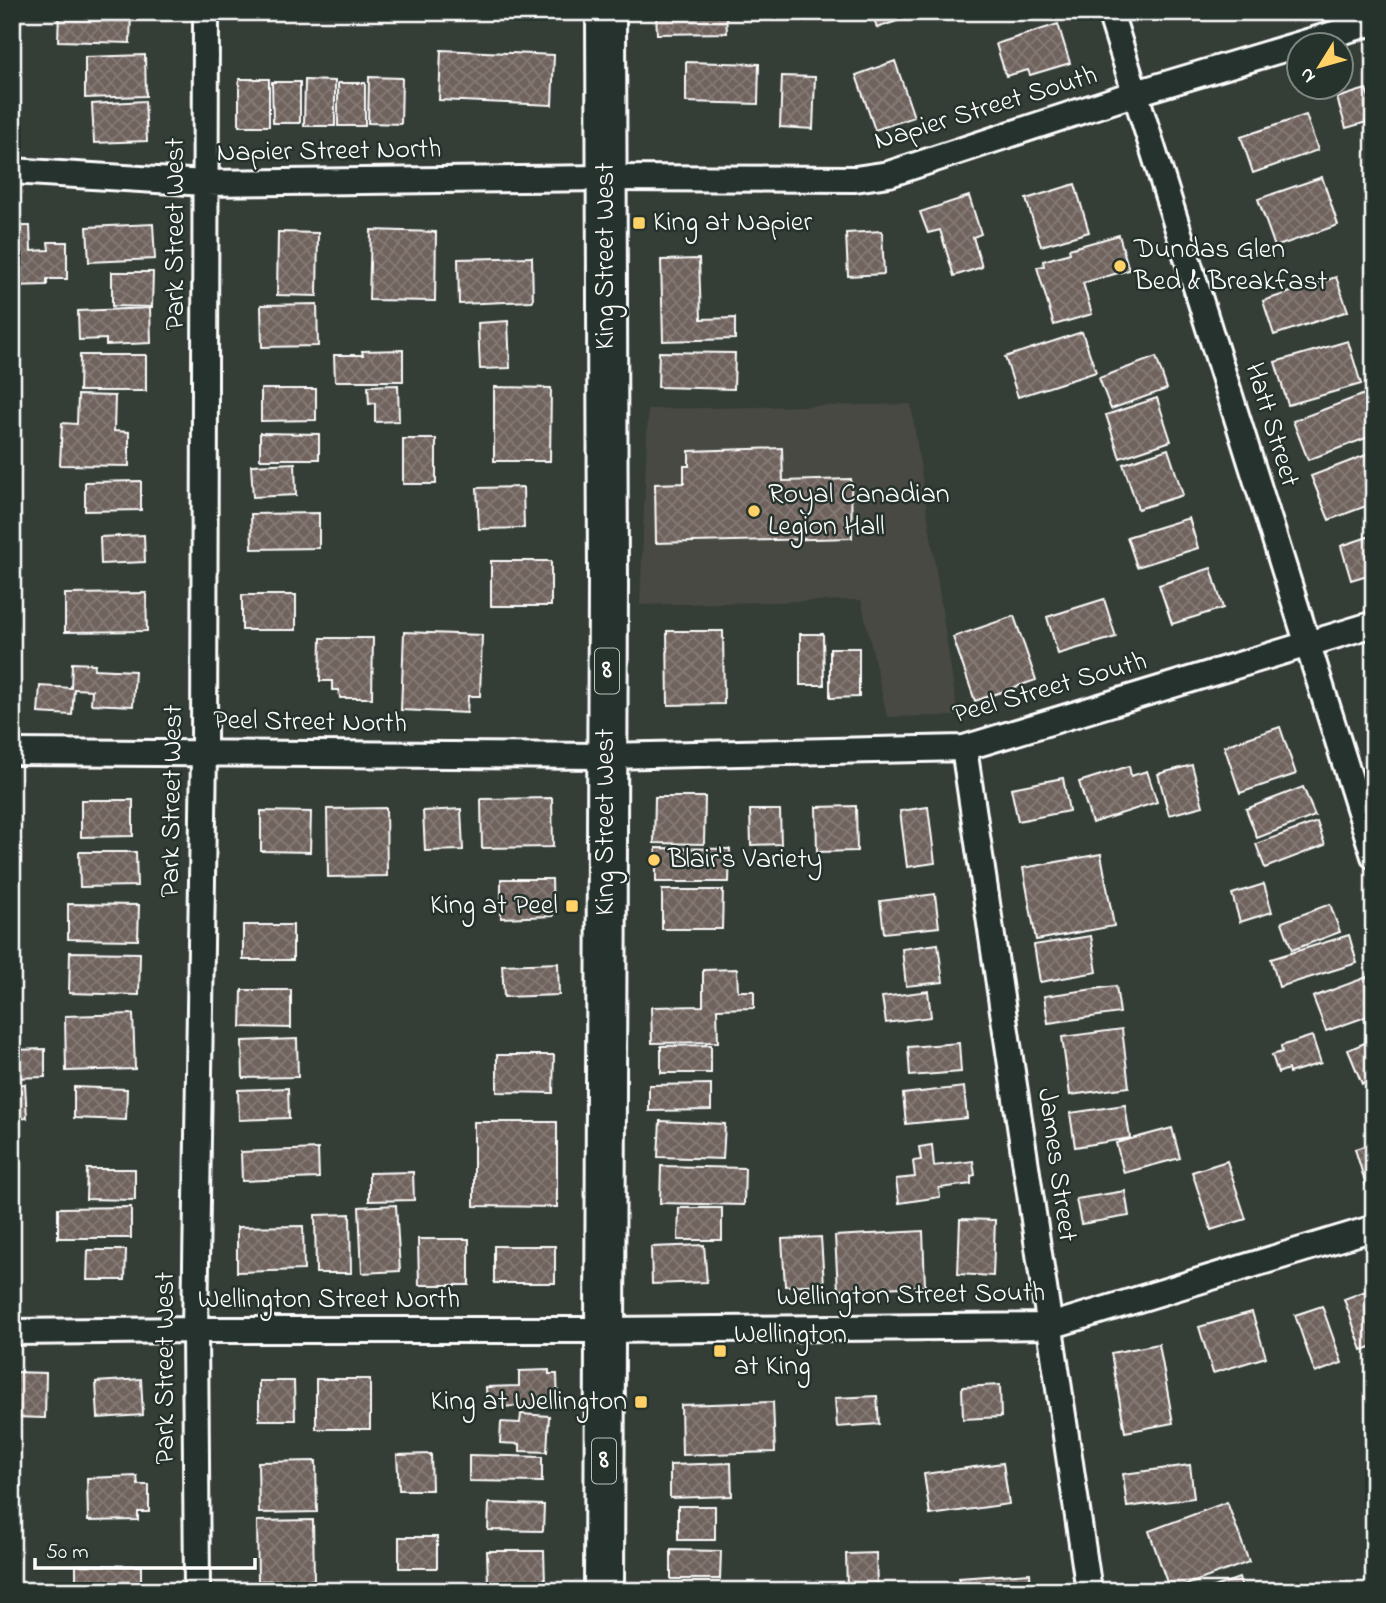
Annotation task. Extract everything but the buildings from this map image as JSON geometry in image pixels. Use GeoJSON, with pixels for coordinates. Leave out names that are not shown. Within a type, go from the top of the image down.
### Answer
{"type":"FeatureCollection","features":[{"type":"Feature","properties":{"kind":"main road","name":"King Street West"},"geometry":{"type":"LineString","coordinates":[[604,1591],[608,585],[606,12]]}},
{"type":"Feature","properties":{"kind":"street","name":"Park Street West"},"geometry":{"type":"LineString","coordinates":[[197,1591],[195,1329],[204,752],[205,12]]}},
{"type":"Feature","properties":{"kind":"street","name":"Hatt Street"},"geometry":{"type":"LineString","coordinates":[[1110,12],[1374,856]]}},
{"type":"Feature","properties":{"kind":"street","name":"Napier Street South"},"geometry":{"type":"LineString","coordinates":[[605,178],[855,179],[889,174],[1136,93],[1374,22]]}},
{"type":"Feature","properties":{"kind":"street","name":"Napier Street North"},"geometry":{"type":"LineString","coordinates":[[12,171],[205,183],[605,178]]}},
{"type":"Feature","properties":{"kind":"street","name":"Peel Street South"},"geometry":{"type":"LineString","coordinates":[[606,757],[964,748],[1374,624]]}},
{"type":"Feature","properties":{"kind":"street","name":"James Street"},"geometry":{"type":"LineString","coordinates":[[964,748],[1089,1591]]}},
{"type":"Feature","properties":{"kind":"street","name":"Peel Street North"},"geometry":{"type":"LineString","coordinates":[[12,752],[606,757]]}},
{"type":"Feature","properties":{"kind":"street","name":"Wellington Street South"},"geometry":{"type":"LineString","coordinates":[[604,1331],[1050,1326],[1374,1228]]}},
{"type":"Feature","properties":{"kind":"street","name":"Wellington Street North"},"geometry":{"type":"LineString","coordinates":[[12,1332],[195,1329],[604,1331]]}},
{"type":"Feature","properties":{"kind":"shaded area"},"geometry":{"type":"Polygon","coordinates":[[[911,404],[958,716],[887,717],[861,600],[640,605],[648,409],[911,404]]]}},
{"type":"Feature","properties":{"kind":"place","name":"King at Napier"},"geometry":{"type":"Point","coordinates":[639,223]}},
{"type":"Feature","properties":{"kind":"place","name":"Dundas Glen Bed & Breakfast"},"geometry":{"type":"Point","coordinates":[1120,266]}},
{"type":"Feature","properties":{"kind":"place","name":"Royal Canadian Legion Hall"},"geometry":{"type":"Point","coordinates":[754,511]}},
{"type":"Feature","properties":{"kind":"place","name":"Blair's Variety"},"geometry":{"type":"Point","coordinates":[654,860]}},
{"type":"Feature","properties":{"kind":"place","name":"King at Peel"},"geometry":{"type":"Point","coordinates":[572,906]}},
{"type":"Feature","properties":{"kind":"place","name":"Wellington at King"},"geometry":{"type":"Point","coordinates":[720,1351]}},
{"type":"Feature","properties":{"kind":"place","name":"King at Wellington"},"geometry":{"type":"Point","coordinates":[641,1402]}}]}
